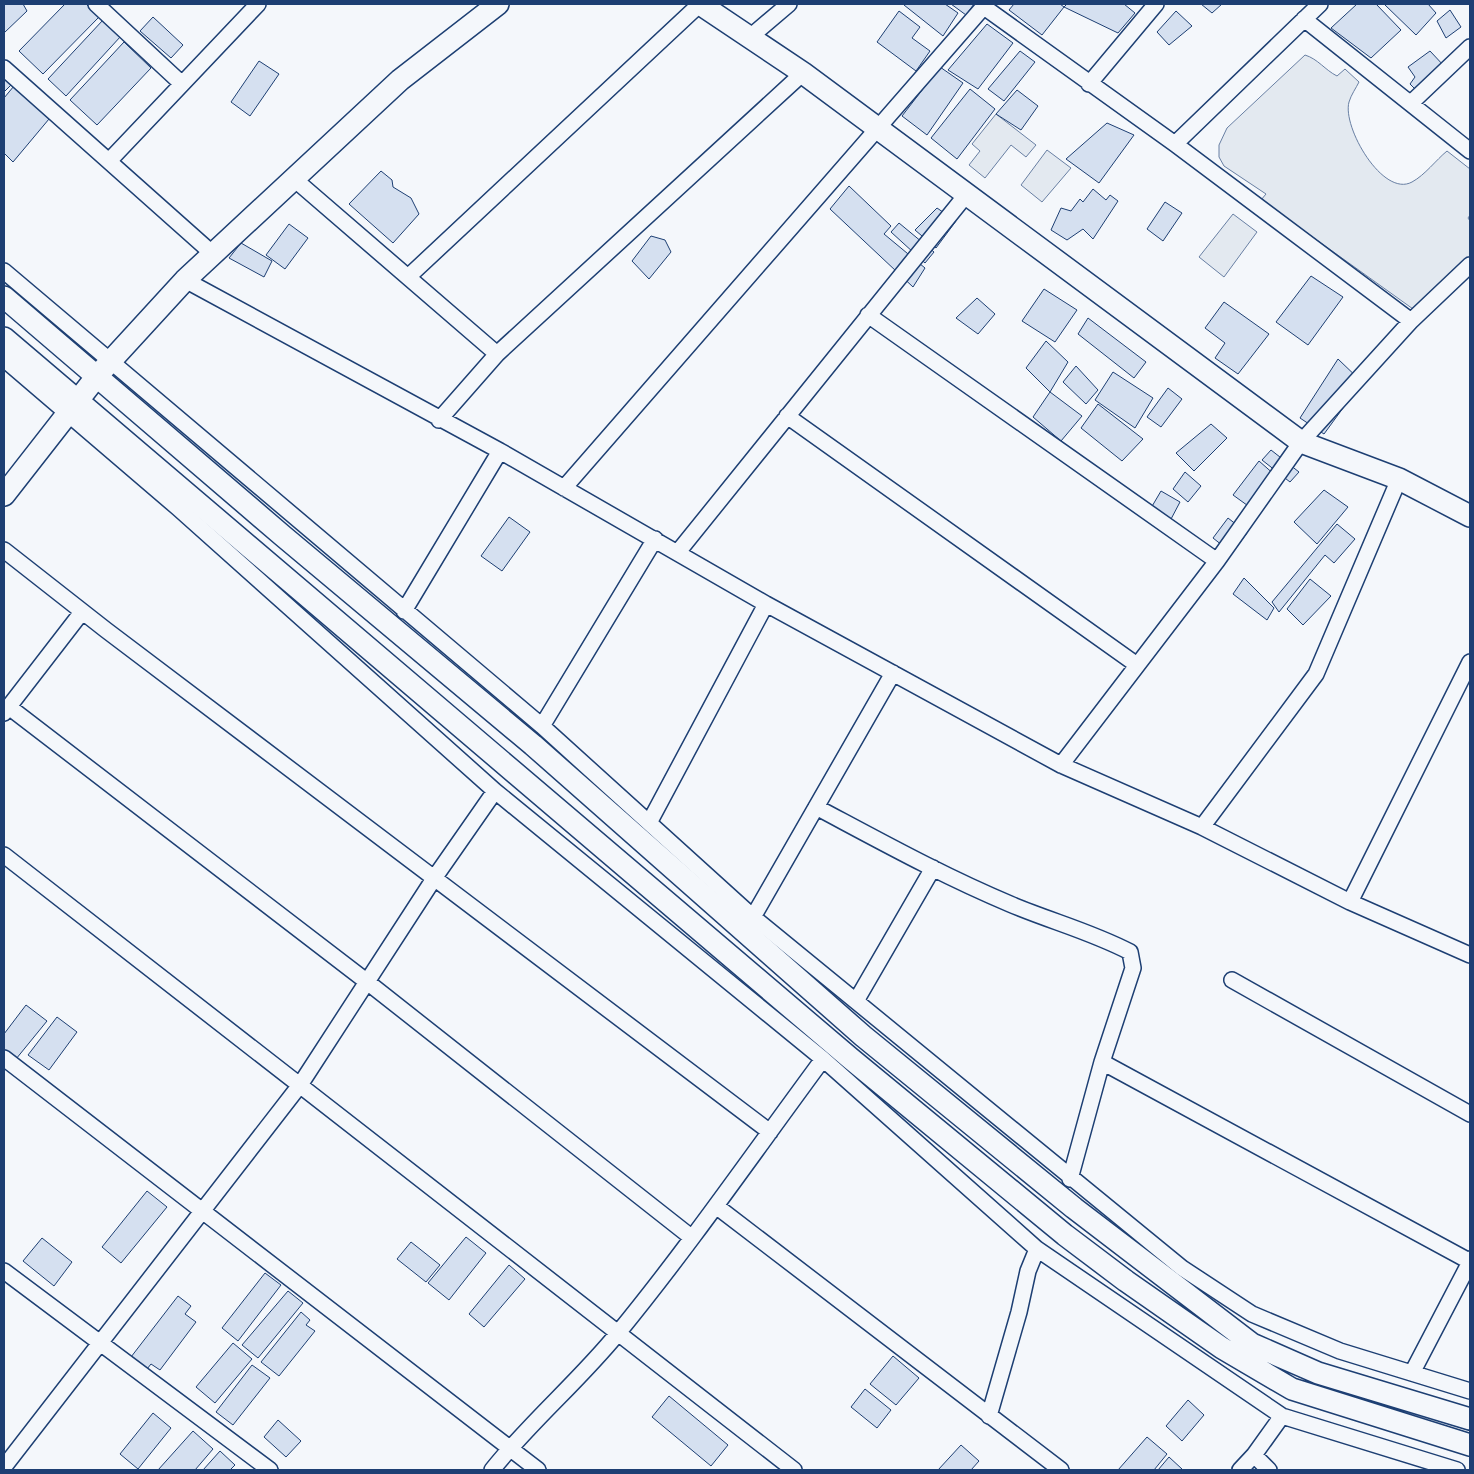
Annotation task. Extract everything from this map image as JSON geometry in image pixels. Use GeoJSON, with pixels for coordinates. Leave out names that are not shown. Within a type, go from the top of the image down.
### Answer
{"type":"FeatureCollection","features":[{"type":"Feature","properties":{"kind":"street"},"geometry":{"type":"LineString","coordinates":[[96,4],[182,84]]}},
{"type":"Feature","properties":{"kind":"street"},"geometry":{"type":"LineString","coordinates":[[109,161],[258,4]]}},
{"type":"Feature","properties":{"kind":"street"},"geometry":{"type":"LineString","coordinates":[[4,495],[104,368],[185,280],[400,80],[498,4]]}},
{"type":"Feature","properties":{"kind":"street"},"geometry":{"type":"LineString","coordinates":[[408,277],[700,4],[803,73],[1301,442],[1399,479],[1470,516]]}},
{"type":"Feature","properties":{"kind":"street"},"geometry":{"type":"LineString","coordinates":[[750,37],[789,4]]}},
{"type":"Feature","properties":{"kind":"street"},"geometry":{"type":"LineString","coordinates":[[1089,84],[1156,4]]}},
{"type":"Feature","properties":{"kind":"street"},"geometry":{"type":"LineString","coordinates":[[1175,144],[1320,4]]}},
{"type":"Feature","properties":{"kind":"street"},"geometry":{"type":"LineString","coordinates":[[564,488],[985,5],[1089,84],[1175,144],[1411,321]]}},
{"type":"Feature","properties":{"kind":"street"},"geometry":{"type":"LineString","coordinates":[[1304,19],[1470,151]]}},
{"type":"Feature","properties":{"kind":"street"},"geometry":{"type":"LineString","coordinates":[[1411,103],[1470,47]]}},
{"type":"Feature","properties":{"kind":"street"},"geometry":{"type":"LineString","coordinates":[[4,68],[213,254]]}},
{"type":"Feature","properties":{"kind":"street"},"geometry":{"type":"LineString","coordinates":[[439,420],[497,354],[803,73]]}},
{"type":"Feature","properties":{"kind":"street"},"geometry":{"type":"LineString","coordinates":[[293,178],[497,354]]}},
{"type":"Feature","properties":{"kind":"street"},"geometry":{"type":"LineString","coordinates":[[678,552],[966,195]]}},
{"type":"Feature","properties":{"kind":"street"},"geometry":{"type":"LineString","coordinates":[[1062,765],[1217,561],[1301,442],[1411,321],[1470,265]]}},
{"type":"Feature","properties":{"kind":"street"},"geometry":{"type":"LineString","coordinates":[[4,271],[283,536],[533,745],[863,1036],[1074,1208],[1252,1344],[1318,1373],[1470,1419]]}},
{"type":"Feature","properties":{"kind":"street"},"geometry":{"type":"LineString","coordinates":[[185,280],[500,452],[766,604],[1062,765],[1202,828],[1350,902],[1468,950]]}},
{"type":"Feature","properties":{"kind":"street"},"geometry":{"type":"LineString","coordinates":[[4,297],[104,368],[404,611],[542,726],[753,917],[1070,1179],[1182,1268],[1252,1314],[1340,1351],[1470,1391]]}},
{"type":"Feature","properties":{"kind":"street"},"geometry":{"type":"LineString","coordinates":[[868,316],[1217,561]]}},
{"type":"Feature","properties":{"kind":"street"},"geometry":{"type":"LineString","coordinates":[[4,338],[72,407],[178,508],[495,791],[823,1059],[1037,1249],[1282,1416],[1457,1470]]}},
{"type":"Feature","properties":{"kind":"street"},"geometry":{"type":"LineString","coordinates":[[4,359],[72,407],[835,1045],[1065,1235],[1126,1281],[1222,1348],[1292,1389],[1470,1445]]}},
{"type":"Feature","properties":{"kind":"street"},"geometry":{"type":"LineString","coordinates":[[788,416],[1137,665]]}},
{"type":"Feature","properties":{"kind":"street"},"geometry":{"type":"LineString","coordinates":[[404,611],[500,452]]}},
{"type":"Feature","properties":{"kind":"street"},"geometry":{"type":"LineString","coordinates":[[1202,828],[1316,674],[1399,479]]}},
{"type":"Feature","properties":{"kind":"street"},"geometry":{"type":"LineString","coordinates":[[542,726],[655,539]]}},
{"type":"Feature","properties":{"kind":"street"},"geometry":{"type":"LineString","coordinates":[[4,550],[82,612],[770,1132]]}},
{"type":"Feature","properties":{"kind":"street"},"geometry":{"type":"LineString","coordinates":[[649,824],[766,604]]}},
{"type":"Feature","properties":{"kind":"street"},"geometry":{"type":"LineString","coordinates":[[82,612],[6,710],[366,981],[691,1237]]}},
{"type":"Feature","properties":{"kind":"street"},"geometry":{"type":"LineString","coordinates":[[1350,902],[1470,662]]}},
{"type":"Feature","properties":{"kind":"street"},"geometry":{"type":"LineString","coordinates":[[753,917],[893,672]]}},
{"type":"Feature","properties":{"kind":"street"},"geometry":{"type":"LineString","coordinates":[[5,1469],[300,1085],[366,981],[495,791]]}},
{"type":"Feature","properties":{"kind":"street"},"geometry":{"type":"LineString","coordinates":[[816,808],[933,868],[1011,904],[1108,940],[1130,952],[1134,968],[1102,1062],[1070,1179]]}},
{"type":"Feature","properties":{"kind":"street"},"geometry":{"type":"LineString","coordinates":[[4,855],[794,1470]]}},
{"type":"Feature","properties":{"kind":"street"},"geometry":{"type":"LineString","coordinates":[[856,1001],[933,868]]}},
{"type":"Feature","properties":{"kind":"street"},"geometry":{"type":"LineString","coordinates":[[1232,980],[1470,1114]]}},
{"type":"Feature","properties":{"kind":"street"},"geometry":{"type":"LineString","coordinates":[[4,1058],[538,1470]]}},
{"type":"Feature","properties":{"kind":"street"},"geometry":{"type":"LineString","coordinates":[[492,1470],[510,1448],[617,1334],[716,1206],[823,1059]]}},
{"type":"Feature","properties":{"kind":"street"},"geometry":{"type":"LineString","coordinates":[[1102,1062],[1470,1261],[1412,1373]]}},
{"type":"Feature","properties":{"kind":"street"},"geometry":{"type":"LineString","coordinates":[[716,1206],[1061,1470]]}},
{"type":"Feature","properties":{"kind":"street"},"geometry":{"type":"LineString","coordinates":[[989,1416],[1019,1312],[1028,1271],[1037,1249]]}},
{"type":"Feature","properties":{"kind":"street"},"geometry":{"type":"LineString","coordinates":[[4,1271],[270,1470]]}},
{"type":"Feature","properties":{"kind":"street"},"geometry":{"type":"LineString","coordinates":[[1240,1470],[1254,1455],[1282,1416]]}},
{"type":"Feature","properties":{"kind":"street"},"geometry":{"type":"LineString","coordinates":[[1254,1455],[1270,1470]]}},
{"type":"Feature","properties":{"kind":"shaded area"},"geometry":{"type":"Polygon","coordinates":[[[1305,55],[1314,59],[1337,76],[1345,69],[1359,82],[1349,102],[1352,127],[1358,143],[1367,157],[1377,170],[1389,180],[1401,184],[1412,182],[1447,151],[1470,169],[1470,215],[1468,218],[1470,221],[1470,258],[1420,314],[1261,200],[1266,194],[1224,166],[1219,157],[1219,145],[1227,128],[1305,55]]]}},
{"type":"Feature","properties":{"kind":"shaded area"},"geometry":{"type":"Polygon","coordinates":[[[996,114],[1036,145],[1026,157],[1011,145],[985,178],[969,165],[980,151],[972,144],[996,114]]]}},
{"type":"Feature","properties":{"kind":"shaded area"},"geometry":{"type":"Polygon","coordinates":[[[1047,150],[1071,168],[1042,202],[1021,185],[1047,150]]]}},
{"type":"Feature","properties":{"kind":"shaded area"},"geometry":{"type":"Polygon","coordinates":[[[1233,214],[1257,232],[1224,277],[1199,257],[1233,214]]]}},
{"type":"Feature","properties":{"kind":"building"},"geometry":{"type":"Polygon","coordinates":[[[4,4],[23,4],[27,11],[4,33],[4,4]]]}},
{"type":"Feature","properties":{"kind":"building"},"geometry":{"type":"Polygon","coordinates":[[[65,4],[86,4],[99,17],[43,74],[19,51],[65,4]]]}},
{"type":"Feature","properties":{"kind":"building"},"geometry":{"type":"Polygon","coordinates":[[[905,4],[945,4],[958,13],[943,36],[905,4]]]}},
{"type":"Feature","properties":{"kind":"building"},"geometry":{"type":"Polygon","coordinates":[[[951,4],[974,4],[966,15],[951,4]]]}},
{"type":"Feature","properties":{"kind":"building"},"geometry":{"type":"Polygon","coordinates":[[[1014,4],[1060,4],[1064,7],[1042,35],[1009,10],[1014,4]]]}},
{"type":"Feature","properties":{"kind":"building"},"geometry":{"type":"Polygon","coordinates":[[[1067,4],[1124,4],[1135,13],[1118,33],[1064,7],[1067,4]]]}},
{"type":"Feature","properties":{"kind":"building"},"geometry":{"type":"Polygon","coordinates":[[[1201,4],[1222,4],[1212,13],[1201,4]]]}},
{"type":"Feature","properties":{"kind":"building"},"geometry":{"type":"Polygon","coordinates":[[[1357,4],[1376,4],[1401,30],[1371,58],[1331,28],[1357,4]]]}},
{"type":"Feature","properties":{"kind":"building"},"geometry":{"type":"Polygon","coordinates":[[[1384,4],[1428,4],[1436,13],[1416,35],[1384,4]]]}},
{"type":"Feature","properties":{"kind":"building"},"geometry":{"type":"Polygon","coordinates":[[[1450,10],[1461,27],[1446,38],[1437,21],[1450,10]]]}},
{"type":"Feature","properties":{"kind":"building"},"geometry":{"type":"Polygon","coordinates":[[[899,11],[920,27],[912,38],[930,51],[916,71],[877,42],[899,11]]]}},
{"type":"Feature","properties":{"kind":"building"},"geometry":{"type":"Polygon","coordinates":[[[1176,11],[1192,26],[1169,45],[1157,32],[1176,11]]]}},
{"type":"Feature","properties":{"kind":"building"},"geometry":{"type":"Polygon","coordinates":[[[153,17],[183,45],[171,58],[140,31],[153,17]]]}},
{"type":"Feature","properties":{"kind":"building"},"geometry":{"type":"Polygon","coordinates":[[[103,20],[121,36],[66,96],[48,79],[103,20]]]}},
{"type":"Feature","properties":{"kind":"building"},"geometry":{"type":"Polygon","coordinates":[[[987,24],[1013,43],[978,89],[948,70],[987,24]]]}},
{"type":"Feature","properties":{"kind":"building"},"geometry":{"type":"Polygon","coordinates":[[[124,42],[151,68],[97,125],[70,100],[124,42]]]}},
{"type":"Feature","properties":{"kind":"building"},"geometry":{"type":"Polygon","coordinates":[[[1020,51],[1035,62],[1004,101],[988,89],[1020,51]]]}},
{"type":"Feature","properties":{"kind":"building"},"geometry":{"type":"Polygon","coordinates":[[[1430,51],[1445,67],[1416,90],[1410,84],[1415,77],[1408,67],[1430,51]]]}},
{"type":"Feature","properties":{"kind":"building"},"geometry":{"type":"Polygon","coordinates":[[[259,61],[279,74],[250,116],[231,102],[259,61]]]}},
{"type":"Feature","properties":{"kind":"building"},"geometry":{"type":"Polygon","coordinates":[[[940,67],[963,83],[927,135],[902,116],[940,67]]]}},
{"type":"Feature","properties":{"kind":"building"},"geometry":{"type":"Polygon","coordinates":[[[4,74],[13,83],[4,92],[4,74]]]}},
{"type":"Feature","properties":{"kind":"building"},"geometry":{"type":"Polygon","coordinates":[[[14,86],[49,119],[13,162],[4,153],[4,98],[14,86]]]}},
{"type":"Feature","properties":{"kind":"building"},"geometry":{"type":"Polygon","coordinates":[[[970,89],[995,109],[957,159],[931,138],[970,89]]]}},
{"type":"Feature","properties":{"kind":"building"},"geometry":{"type":"Polygon","coordinates":[[[1017,90],[1038,106],[1021,130],[996,114],[1017,90]]]}},
{"type":"Feature","properties":{"kind":"building"},"geometry":{"type":"Polygon","coordinates":[[[1107,123],[1134,135],[1099,183],[1066,159],[1107,123]]]}},
{"type":"Feature","properties":{"kind":"building"},"geometry":{"type":"Polygon","coordinates":[[[381,171],[392,180],[393,187],[411,198],[419,214],[393,243],[349,204],[381,171]]]}},
{"type":"Feature","properties":{"kind":"building"},"geometry":{"type":"Polygon","coordinates":[[[849,186],[891,226],[884,234],[925,268],[913,287],[830,209],[849,186]]]}},
{"type":"Feature","properties":{"kind":"building"},"geometry":{"type":"Polygon","coordinates":[[[1093,189],[1106,200],[1110,195],[1118,201],[1093,239],[1083,229],[1067,240],[1051,230],[1061,208],[1071,211],[1080,199],[1083,202],[1093,189]]]}},
{"type":"Feature","properties":{"kind":"building"},"geometry":{"type":"Polygon","coordinates":[[[1165,202],[1182,213],[1163,241],[1147,229],[1165,202]]]}},
{"type":"Feature","properties":{"kind":"building"},"geometry":{"type":"Polygon","coordinates":[[[937,208],[956,221],[936,248],[915,230],[937,208]]]}},
{"type":"Feature","properties":{"kind":"building"},"geometry":{"type":"Polygon","coordinates":[[[899,223],[934,252],[925,263],[891,232],[899,223]]]}},
{"type":"Feature","properties":{"kind":"building"},"geometry":{"type":"Polygon","coordinates":[[[289,224],[308,238],[285,269],[266,255],[289,224]]]}},
{"type":"Feature","properties":{"kind":"building"},"geometry":{"type":"Polygon","coordinates":[[[651,236],[665,240],[671,252],[649,279],[632,261],[651,236]]]}},
{"type":"Feature","properties":{"kind":"building"},"geometry":{"type":"Polygon","coordinates":[[[241,243],[272,261],[264,277],[229,258],[241,243]]]}},
{"type":"Feature","properties":{"kind":"building"},"geometry":{"type":"Polygon","coordinates":[[[1311,276],[1343,297],[1308,345],[1276,322],[1311,276]]]}},
{"type":"Feature","properties":{"kind":"building"},"geometry":{"type":"Polygon","coordinates":[[[1044,289],[1077,310],[1055,342],[1022,321],[1044,289]]]}},
{"type":"Feature","properties":{"kind":"building"},"geometry":{"type":"Polygon","coordinates":[[[977,298],[995,314],[978,334],[956,318],[977,298]]]}},
{"type":"Feature","properties":{"kind":"building"},"geometry":{"type":"Polygon","coordinates":[[[1224,302],[1269,334],[1238,374],[1215,358],[1225,343],[1205,328],[1224,302]]]}},
{"type":"Feature","properties":{"kind":"building"},"geometry":{"type":"Polygon","coordinates":[[[1088,318],[1146,362],[1134,378],[1078,334],[1088,318]]]}},
{"type":"Feature","properties":{"kind":"building"},"geometry":{"type":"Polygon","coordinates":[[[1046,341],[1068,362],[1050,392],[1026,368],[1046,341]]]}},
{"type":"Feature","properties":{"kind":"building"},"geometry":{"type":"Polygon","coordinates":[[[1338,359],[1362,382],[1324,434],[1300,418],[1338,359]]]}},
{"type":"Feature","properties":{"kind":"building"},"geometry":{"type":"Polygon","coordinates":[[[1076,366],[1098,390],[1086,404],[1063,382],[1076,366]]]}},
{"type":"Feature","properties":{"kind":"building"},"geometry":{"type":"Polygon","coordinates":[[[1113,372],[1153,398],[1135,428],[1095,400],[1113,372]]]}},
{"type":"Feature","properties":{"kind":"building"},"geometry":{"type":"Polygon","coordinates":[[[1168,388],[1182,399],[1161,427],[1147,417],[1168,388]]]}},
{"type":"Feature","properties":{"kind":"building"},"geometry":{"type":"Polygon","coordinates":[[[1050,392],[1082,416],[1061,441],[1033,417],[1050,392]]]}},
{"type":"Feature","properties":{"kind":"building"},"geometry":{"type":"Polygon","coordinates":[[[1098,404],[1143,439],[1122,461],[1081,428],[1098,404]]]}},
{"type":"Feature","properties":{"kind":"building"},"geometry":{"type":"Polygon","coordinates":[[[1211,424],[1227,438],[1194,471],[1176,453],[1211,424]]]}},
{"type":"Feature","properties":{"kind":"building"},"geometry":{"type":"Polygon","coordinates":[[[1271,450],[1299,472],[1290,482],[1262,460],[1271,450]]]}},
{"type":"Feature","properties":{"kind":"building"},"geometry":{"type":"Polygon","coordinates":[[[1259,461],[1276,476],[1251,508],[1233,495],[1259,461]]]}},
{"type":"Feature","properties":{"kind":"building"},"geometry":{"type":"Polygon","coordinates":[[[1185,472],[1201,486],[1188,502],[1173,489],[1185,472]]]}},
{"type":"Feature","properties":{"kind":"building"},"geometry":{"type":"Polygon","coordinates":[[[1324,490],[1348,507],[1317,544],[1294,522],[1324,490]]]}},
{"type":"Feature","properties":{"kind":"building"},"geometry":{"type":"Polygon","coordinates":[[[1161,491],[1180,502],[1170,521],[1151,508],[1161,491]]]}},
{"type":"Feature","properties":{"kind":"building"},"geometry":{"type":"Polygon","coordinates":[[[509,517],[530,532],[502,571],[481,556],[509,517]]]}},
{"type":"Feature","properties":{"kind":"building"},"geometry":{"type":"Polygon","coordinates":[[[1228,518],[1247,533],[1232,553],[1213,538],[1228,518]]]}},
{"type":"Feature","properties":{"kind":"building"},"geometry":{"type":"Polygon","coordinates":[[[1337,524],[1355,539],[1334,563],[1325,555],[1279,612],[1272,602],[1337,524]]]}},
{"type":"Feature","properties":{"kind":"building"},"geometry":{"type":"Polygon","coordinates":[[[1244,578],[1274,608],[1267,620],[1233,594],[1244,578]]]}},
{"type":"Feature","properties":{"kind":"building"},"geometry":{"type":"Polygon","coordinates":[[[1310,579],[1331,596],[1303,625],[1287,609],[1310,579]]]}},
{"type":"Feature","properties":{"kind":"building"},"geometry":{"type":"Polygon","coordinates":[[[26,1005],[47,1021],[16,1059],[4,1049],[4,1034],[26,1005]]]}},
{"type":"Feature","properties":{"kind":"building"},"geometry":{"type":"Polygon","coordinates":[[[57,1017],[77,1032],[49,1070],[28,1055],[57,1017]]]}},
{"type":"Feature","properties":{"kind":"building"},"geometry":{"type":"Polygon","coordinates":[[[147,1191],[167,1207],[121,1263],[102,1247],[147,1191]]]}},
{"type":"Feature","properties":{"kind":"building"},"geometry":{"type":"Polygon","coordinates":[[[466,1237],[486,1253],[449,1300],[428,1283],[466,1237]]]}},
{"type":"Feature","properties":{"kind":"building"},"geometry":{"type":"Polygon","coordinates":[[[42,1238],[72,1262],[54,1286],[23,1261],[42,1238]]]}},
{"type":"Feature","properties":{"kind":"building"},"geometry":{"type":"Polygon","coordinates":[[[411,1242],[440,1265],[426,1282],[397,1259],[411,1242]]]}},
{"type":"Feature","properties":{"kind":"building"},"geometry":{"type":"Polygon","coordinates":[[[509,1265],[525,1279],[484,1327],[469,1314],[509,1265]]]}},
{"type":"Feature","properties":{"kind":"building"},"geometry":{"type":"Polygon","coordinates":[[[265,1273],[281,1285],[238,1341],[222,1328],[265,1273]]]}},
{"type":"Feature","properties":{"kind":"building"},"geometry":{"type":"Polygon","coordinates":[[[288,1291],[303,1303],[258,1358],[242,1345],[288,1291]]]}},
{"type":"Feature","properties":{"kind":"building"},"geometry":{"type":"Polygon","coordinates":[[[178,1296],[191,1306],[185,1314],[196,1322],[160,1370],[151,1364],[147,1369],[131,1357],[178,1296]]]}},
{"type":"Feature","properties":{"kind":"building"},"geometry":{"type":"Polygon","coordinates":[[[301,1312],[310,1320],[306,1325],[315,1331],[279,1376],[261,1362],[301,1312]]]}},
{"type":"Feature","properties":{"kind":"building"},"geometry":{"type":"Polygon","coordinates":[[[233,1343],[252,1359],[215,1403],[196,1387],[233,1343]]]}},
{"type":"Feature","properties":{"kind":"building"},"geometry":{"type":"Polygon","coordinates":[[[893,1356],[919,1378],[896,1405],[870,1384],[893,1356]]]}},
{"type":"Feature","properties":{"kind":"building"},"geometry":{"type":"Polygon","coordinates":[[[252,1365],[270,1378],[233,1425],[216,1412],[252,1365]]]}},
{"type":"Feature","properties":{"kind":"building"},"geometry":{"type":"Polygon","coordinates":[[[865,1389],[891,1410],[877,1428],[851,1407],[865,1389]]]}},
{"type":"Feature","properties":{"kind":"building"},"geometry":{"type":"Polygon","coordinates":[[[669,1396],[728,1445],[711,1466],[652,1417],[669,1396]]]}},
{"type":"Feature","properties":{"kind":"building"},"geometry":{"type":"Polygon","coordinates":[[[1188,1400],[1204,1415],[1182,1441],[1166,1426],[1188,1400]]]}},
{"type":"Feature","properties":{"kind":"building"},"geometry":{"type":"Polygon","coordinates":[[[153,1413],[171,1428],[138,1469],[120,1454],[153,1413]]]}},
{"type":"Feature","properties":{"kind":"building"},"geometry":{"type":"Polygon","coordinates":[[[278,1420],[301,1441],[286,1457],[264,1437],[278,1420]]]}},
{"type":"Feature","properties":{"kind":"building"},"geometry":{"type":"Polygon","coordinates":[[[193,1431],[213,1449],[195,1470],[158,1470],[193,1431]]]}},
{"type":"Feature","properties":{"kind":"building"},"geometry":{"type":"Polygon","coordinates":[[[1147,1437],[1167,1454],[1154,1470],[1118,1470],[1147,1437]]]}},
{"type":"Feature","properties":{"kind":"building"},"geometry":{"type":"Polygon","coordinates":[[[961,1445],[979,1461],[971,1470],[938,1470],[961,1445]]]}},
{"type":"Feature","properties":{"kind":"building"},"geometry":{"type":"Polygon","coordinates":[[[220,1451],[235,1465],[230,1470],[203,1470],[220,1451]]]}},
{"type":"Feature","properties":{"kind":"building"},"geometry":{"type":"Polygon","coordinates":[[[1169,1457],[1182,1469],[1181,1470],[1158,1470],[1169,1457]]]}}]}
